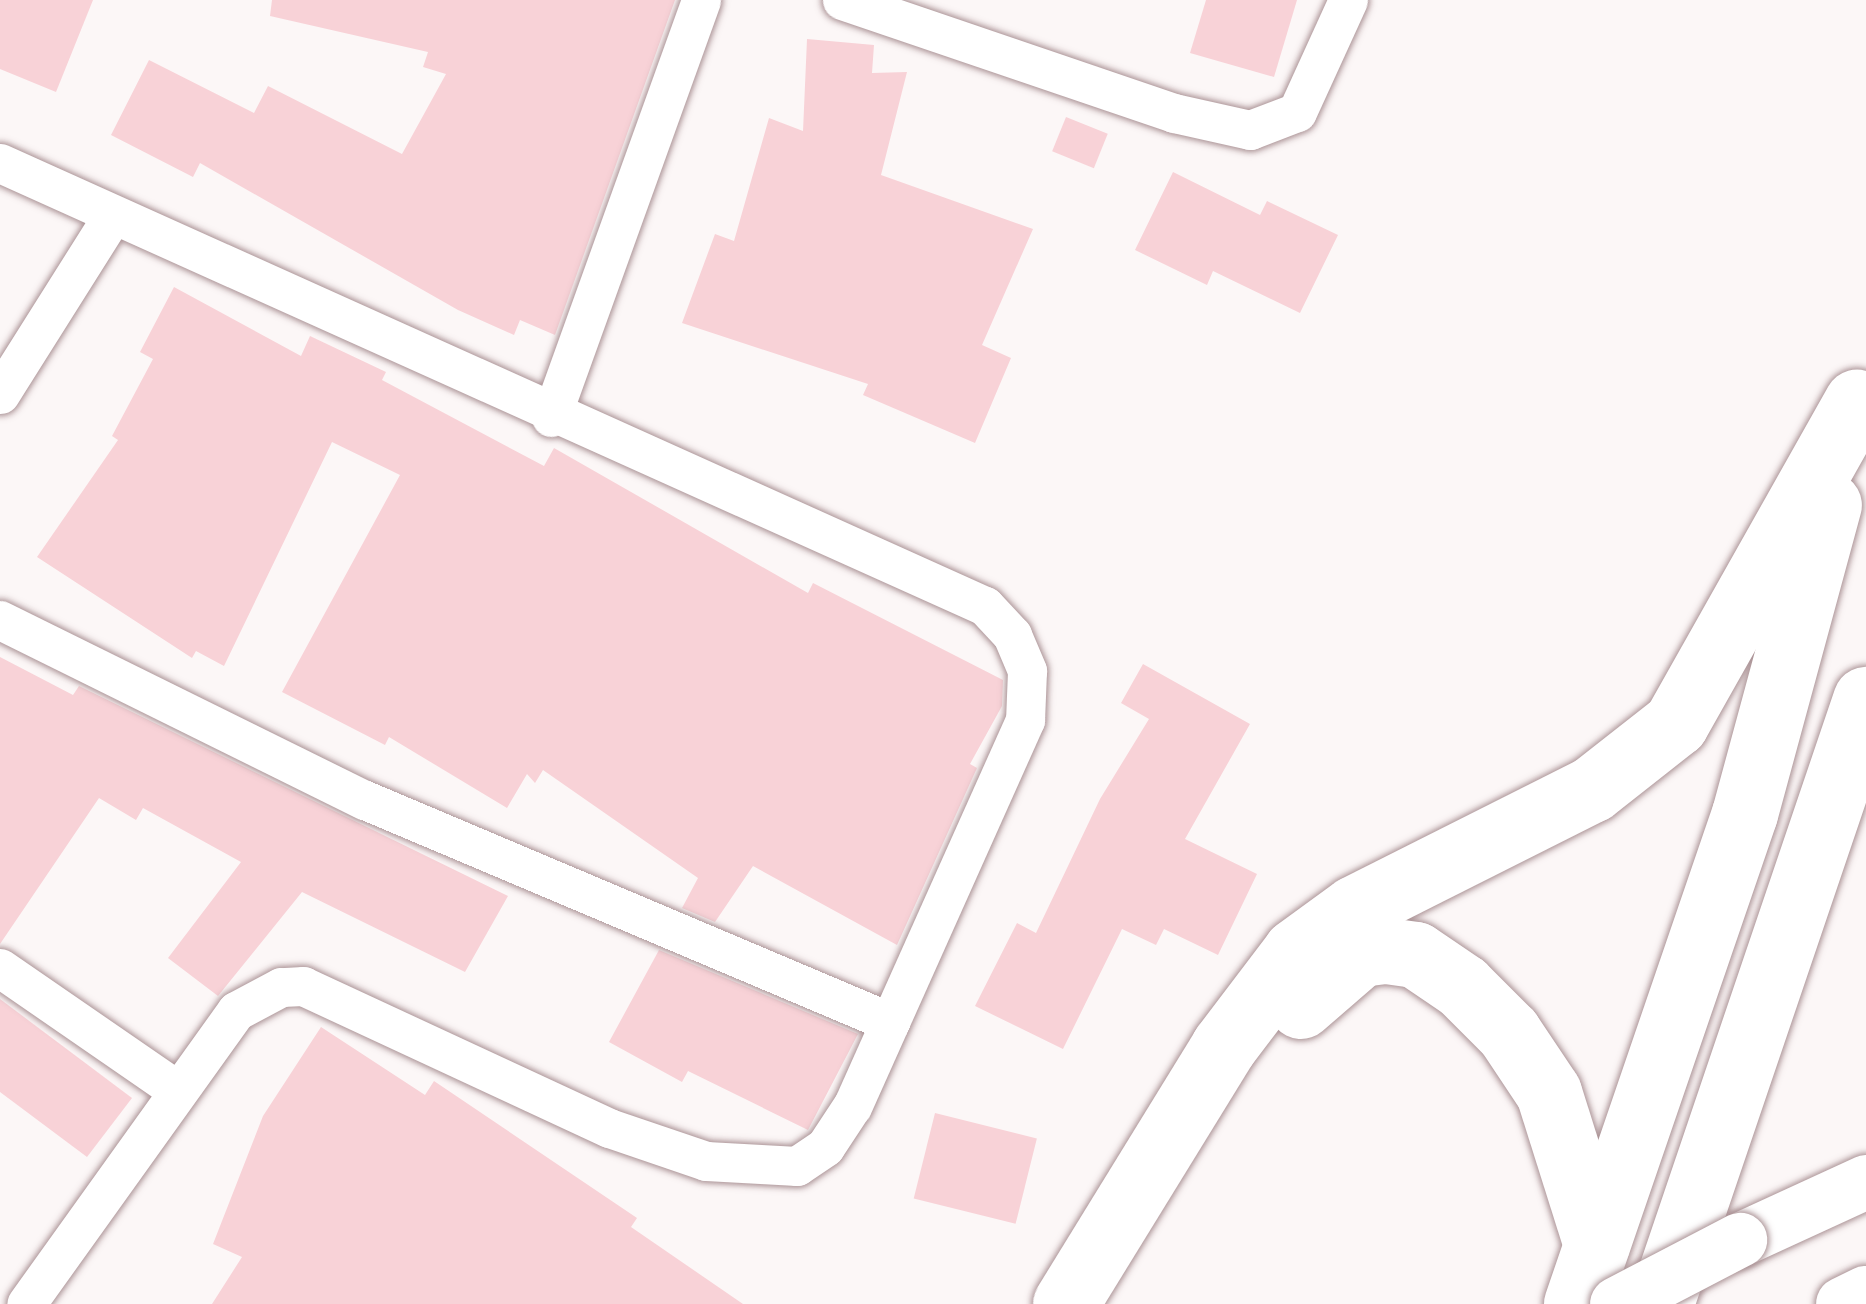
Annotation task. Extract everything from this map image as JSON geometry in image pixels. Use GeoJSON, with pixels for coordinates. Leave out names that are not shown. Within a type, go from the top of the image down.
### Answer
{"type":"FeatureCollection","features":[{"type":"Feature","properties":{"kind":"highway"},"geometry":{"type":"LineString","coordinates":[[1597,1284],[1744,814],[1862,388]]}},
{"type":"Feature","properties":{"kind":"highway"},"geometry":{"type":"LineString","coordinates":[[1066,1304],[1223,1047],[1296,952],[1355,908],[1592,790],[1676,724],[1862,388]]}},
{"type":"Feature","properties":{"kind":"highway"},"geometry":{"type":"LineString","coordinates":[[1661,1304],[1866,700]]}},
{"type":"Feature","properties":{"kind":"highway"},"geometry":{"type":"LineString","coordinates":[[1116,1304],[1289,1020],[1361,954],[1387,951],[1416,955],[1463,987],[1530,1062],[1568,1142],[1597,1284]]}},
{"type":"Feature","properties":{"kind":"street"},"geometry":{"type":"LineString","coordinates":[[550,417],[700,0]]}},
{"type":"Feature","properties":{"kind":"street"},"geometry":{"type":"LineString","coordinates":[[842,0],[1174,113],[1250,130],[1297,112],[1348,0]]}},
{"type":"Feature","properties":{"kind":"street"},"geometry":{"type":"LineString","coordinates":[[0,164],[550,417],[985,606],[1012,635],[1027,671],[1025,720],[890,1022],[825,1147],[779,1168],[706,1161],[609,1128],[303,986],[258,994],[236,1011],[26,1304]]}},
{"type":"Feature","properties":{"kind":"street"},"geometry":{"type":"LineString","coordinates":[[0,394],[112,216]]}},
{"type":"Feature","properties":{"kind":"street"},"geometry":{"type":"LineString","coordinates":[[0,620],[365,800],[890,1022]]}},
{"type":"Feature","properties":{"kind":"street"},"geometry":{"type":"LineString","coordinates":[[0,968],[178,1091]]}},
{"type":"Feature","properties":{"kind":"street"},"geometry":{"type":"LineString","coordinates":[[1597,1284],[1740,1240],[1866,1182]]}},
{"type":"Feature","properties":{"kind":"street"},"geometry":{"type":"LineString","coordinates":[[1843,1304],[1866,1293]]}},
{"type":"Feature","properties":{"kind":"building"},"geometry":{"type":"Polygon","coordinates":[[[0,0],[93,0],[56,92],[0,69],[0,0]]]}},
{"type":"Feature","properties":{"kind":"building"},"geometry":{"type":"Polygon","coordinates":[[[272,0],[675,0],[555,335],[520,320],[514,335],[458,310],[200,163],[193,177],[111,135],[149,60],[254,113],[268,86],[402,154],[446,74],[423,67],[428,52],[270,16],[272,0]]]}},
{"type":"Feature","properties":{"kind":"building"},"geometry":{"type":"Polygon","coordinates":[[[1206,0],[1297,0],[1274,77],[1190,53],[1206,0]]]}},
{"type":"Feature","properties":{"kind":"building"},"geometry":{"type":"Polygon","coordinates":[[[807,39],[874,45],[872,73],[907,72],[881,175],[1033,229],[982,345],[1011,358],[975,443],[863,395],[868,384],[682,323],[715,234],[734,241],[769,118],[803,131],[807,39]]]}},
{"type":"Feature","properties":{"kind":"building"},"geometry":{"type":"Polygon","coordinates":[[[1066,117],[1108,134],[1094,168],[1052,151],[1066,117]]]}},
{"type":"Feature","properties":{"kind":"building"},"geometry":{"type":"Polygon","coordinates":[[[1173,172],[1260,215],[1267,201],[1338,235],[1300,313],[1213,271],[1207,285],[1135,250],[1173,172]]]}},
{"type":"Feature","properties":{"kind":"building"},"geometry":{"type":"Polygon","coordinates":[[[174,287],[301,356],[310,336],[386,372],[382,380],[544,466],[554,448],[808,593],[813,583],[1003,680],[1002,706],[970,764],[977,768],[897,945],[753,866],[715,922],[682,908],[698,878],[543,770],[535,783],[527,774],[507,808],[389,737],[385,745],[282,692],[400,475],[332,442],[224,666],[196,651],[192,658],[37,557],[118,440],[112,436],[153,359],[140,352],[174,287]]]}},
{"type":"Feature","properties":{"kind":"building"},"geometry":{"type":"Polygon","coordinates":[[[0,657],[73,695],[79,686],[508,896],[465,972],[302,892],[218,996],[168,958],[241,862],[143,808],[136,820],[99,798],[0,944],[0,657]]]}},
{"type":"Feature","properties":{"kind":"building"},"geometry":{"type":"Polygon","coordinates":[[[1143,664],[1250,724],[1185,839],[1257,874],[1218,955],[1164,929],[1156,945],[1122,929],[1063,1049],[975,1006],[1017,923],[1036,933],[1100,799],[1149,719],[1121,703],[1143,664]]]}},
{"type":"Feature","properties":{"kind":"building"},"geometry":{"type":"Polygon","coordinates":[[[659,950],[858,1034],[808,1130],[688,1071],[682,1082],[609,1042],[659,950]]]}},
{"type":"Feature","properties":{"kind":"building"},"geometry":{"type":"Polygon","coordinates":[[[0,999],[132,1098],[87,1157],[0,1092],[0,999]]]}},
{"type":"Feature","properties":{"kind":"building"},"geometry":{"type":"Polygon","coordinates":[[[321,1027],[425,1095],[434,1081],[637,1218],[631,1227],[743,1304],[212,1304],[242,1257],[213,1244],[263,1116],[321,1027]]]}},
{"type":"Feature","properties":{"kind":"building"},"geometry":{"type":"Polygon","coordinates":[[[935,1113],[1037,1138],[1016,1224],[914,1198],[935,1113]]]}}]}
